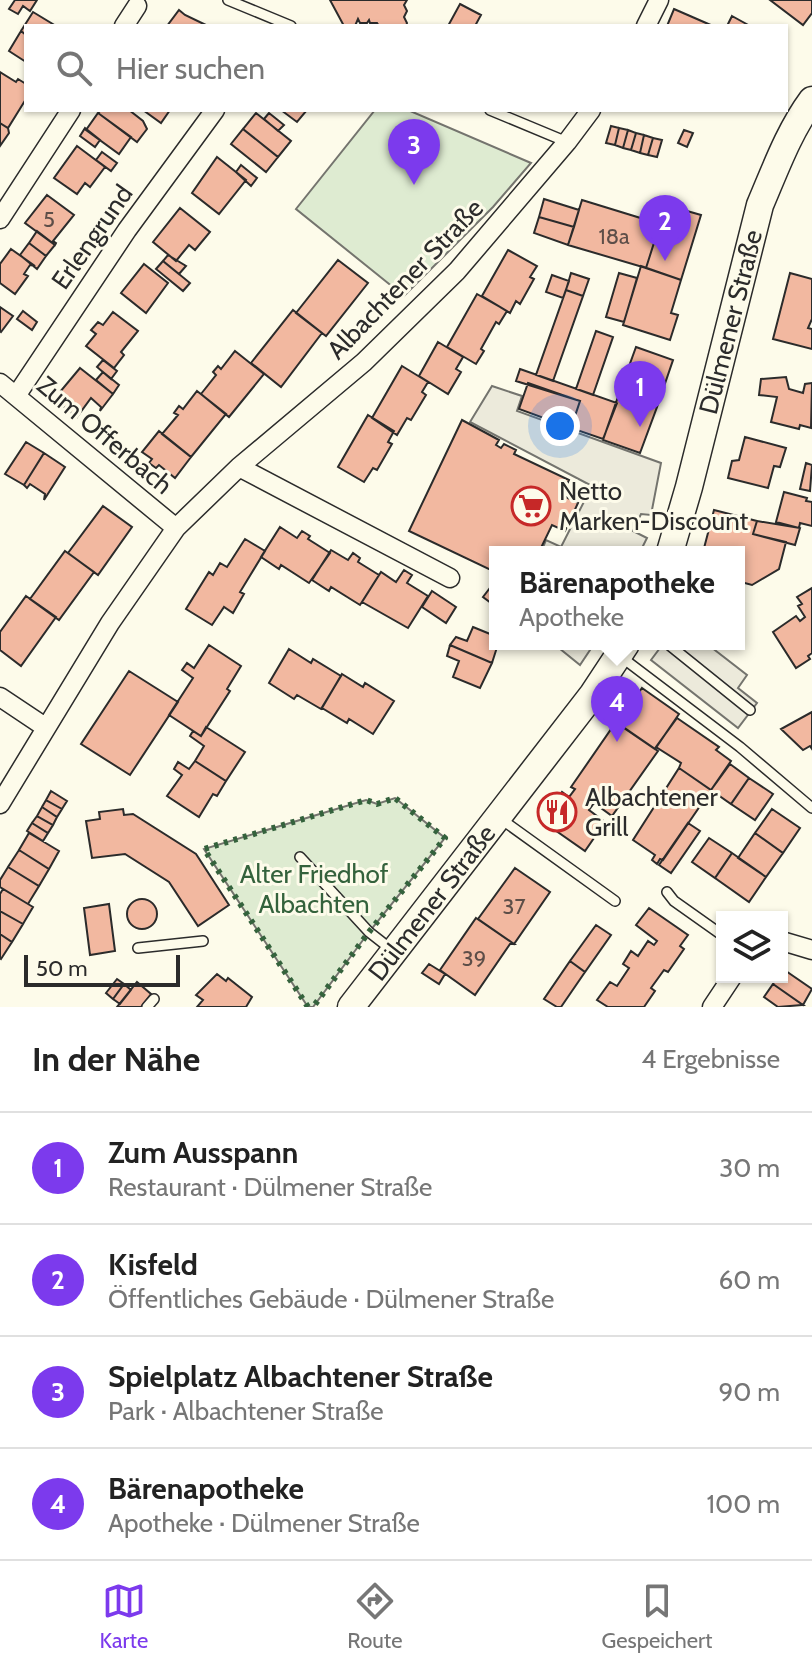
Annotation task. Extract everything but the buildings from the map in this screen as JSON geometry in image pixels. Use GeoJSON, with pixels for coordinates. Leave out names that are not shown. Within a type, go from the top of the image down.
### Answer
{"type":"FeatureCollection","features":[{"type":"Feature","properties":{"kind":"main road","name":"Dülmener Straße"},"geometry":{"type":"LineString","coordinates":[[672,546],[760,205],[789,140],[812,100]]}},
{"type":"Feature","properties":{"kind":"main road","name":"Dülmener Straße"},"geometry":{"type":"LineString","coordinates":[[351,1007],[593,694],[623,650]]}},
{"type":"Feature","properties":{"kind":"street"},"geometry":{"type":"LineString","coordinates":[[647,24],[659,0]]}},
{"type":"Feature","properties":{"kind":"street"},"geometry":{"type":"LineString","coordinates":[[125,24],[139,3]]}},
{"type":"Feature","properties":{"kind":"street"},"geometry":{"type":"LineString","coordinates":[[0,219],[70,112]]}},
{"type":"Feature","properties":{"kind":"street","name":"Erlengrund"},"geometry":{"type":"LineString","coordinates":[[16,396],[127,230],[214,112]]}},
{"type":"Feature","properties":{"kind":"street","name":"Albachtener Straße"},"geometry":{"type":"LineString","coordinates":[[0,804],[110,623],[176,528],[239,467],[364,362],[436,291],[567,142],[590,112]]}},
{"type":"Feature","properties":{"kind":"street","name":"Zum Offerbach"},"geometry":{"type":"LineString","coordinates":[[0,383],[176,528]]}},
{"type":"Feature","properties":{"kind":"street"},"geometry":{"type":"LineString","coordinates":[[239,467],[450,578]]}},
{"type":"Feature","properties":{"kind":"street"},"geometry":{"type":"LineString","coordinates":[[0,697],[45,727]]}},
{"type":"Feature","properties":{"kind":"street"},"geometry":{"type":"LineString","coordinates":[[788,942],[811,945]]}},
{"type":"Feature","properties":{"kind":"street"},"geometry":{"type":"LineString","coordinates":[[712,1007],[728,983]]}},
{"type":"Feature","properties":{"kind":"lane"},"geometry":{"type":"LineString","coordinates":[[228,0],[286,24]]}},
{"type":"Feature","properties":{"kind":"lane"},"geometry":{"type":"LineString","coordinates":[[495,112],[567,142]]}},
{"type":"Feature","properties":{"kind":"lane"},"geometry":{"type":"LineString","coordinates":[[623,650],[812,808]]}},
{"type":"Feature","properties":{"kind":"lane"},"geometry":{"type":"LineString","coordinates":[[675,650],[750,710]]}},
{"type":"Feature","properties":{"kind":"lane"},"geometry":{"type":"LineString","coordinates":[[498,817],[615,901]]}},
{"type":"Feature","properties":{"kind":"lane"},"geometry":{"type":"LineString","coordinates":[[300,857],[369,932],[394,952]]}},
{"type":"Feature","properties":{"kind":"lane"},"geometry":{"type":"LineString","coordinates":[[667,892],[674,901],[716,931]]}},
{"type":"Feature","properties":{"kind":"lane"},"geometry":{"type":"LineString","coordinates":[[138,948],[203,941]]}},
{"type":"Feature","properties":{"kind":"green space"},"geometry":{"type":"Polygon","coordinates":[[[373,112],[413,112],[531,163],[493,207],[404,296],[296,209],[373,112]]]}},
{"type":"Feature","properties":{"kind":"green space","name":"Alter Friedhof Albachten"},"geometry":{"type":"Polygon","coordinates":[[[395,798],[445,838],[313,1007],[308,1007],[204,849],[366,800],[377,804],[395,798]]]}},
{"type":"Feature","properties":{"kind":"shaded area"},"geometry":{"type":"Polygon","coordinates":[[[492,386],[522,396],[517,411],[661,463],[651,515],[641,514],[633,531],[647,538],[643,546],[562,546],[592,486],[470,422],[492,386]]]}},
{"type":"Feature","properties":{"kind":"shaded area"},"geometry":{"type":"Polygon","coordinates":[[[546,540],[559,546],[544,546],[546,540]]]}},
{"type":"Feature","properties":{"kind":"shaded area"},"geometry":{"type":"Polygon","coordinates":[[[561,650],[590,650],[580,665],[561,650]]]}},
{"type":"Feature","properties":{"kind":"shaded area"},"geometry":{"type":"Polygon","coordinates":[[[658,650],[715,650],[747,675],[738,688],[757,703],[738,728],[651,660],[658,650]]]}},
{"type":"Feature","properties":{"kind":"hedge"},"geometry":{"type":"LineString","coordinates":[[308,1007],[204,849],[366,800],[377,804],[395,798],[445,838],[313,1007]]}},
{"type":"Feature","properties":{"kind":"place","name":"Spielplatz Albachtener Straße"},"geometry":{"type":"Point","coordinates":[414,185]}},
{"type":"Feature","properties":{"kind":"place","name":"Kisfeld"},"geometry":{"type":"Point","coordinates":[665,261]}},
{"type":"Feature","properties":{"kind":"place","name":"Zum Ausspann"},"geometry":{"type":"Point","coordinates":[640,427]}},
{"type":"Feature","properties":{"kind":"place","name":"Netto Marken-Discount"},"geometry":{"type":"Point","coordinates":[531,506]}},
{"type":"Feature","properties":{"kind":"place","name":"Bärenapotheke"},"geometry":{"type":"Point","coordinates":[617,742]}},
{"type":"Feature","properties":{"kind":"place","name":"Albachtener Grill"},"geometry":{"type":"Point","coordinates":[557,812]}}]}
